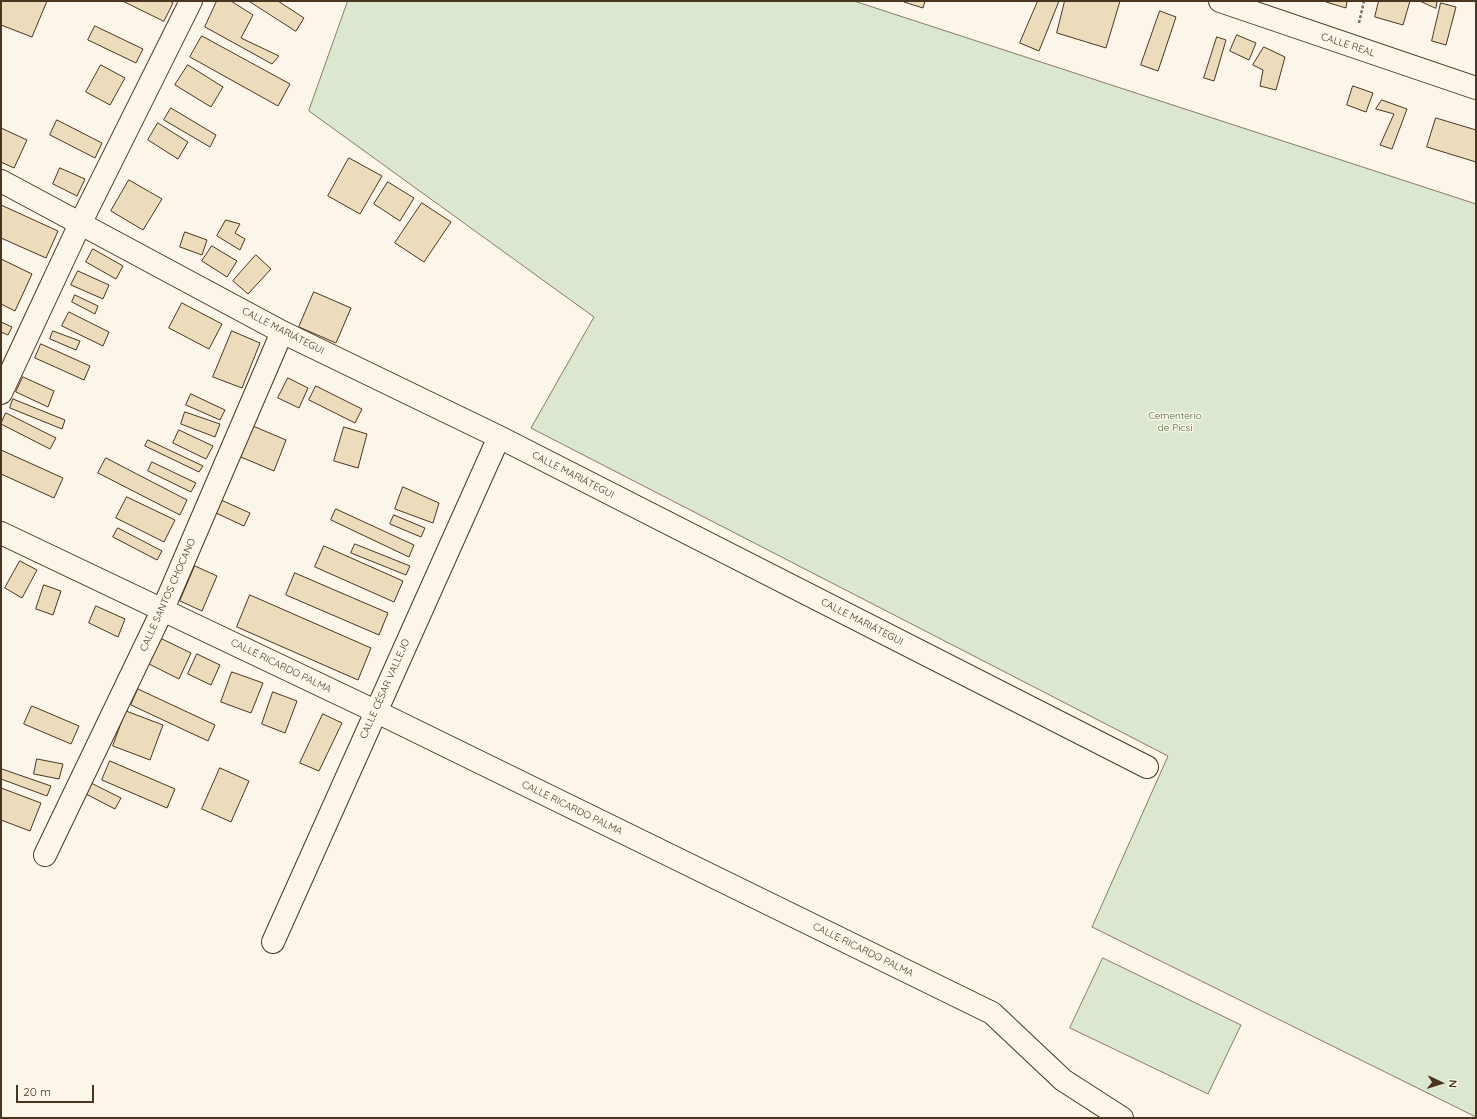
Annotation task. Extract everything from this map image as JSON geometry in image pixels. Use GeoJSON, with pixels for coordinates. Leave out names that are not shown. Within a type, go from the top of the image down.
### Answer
{"type":"FeatureCollection","features":[{"type":"Feature","properties":{"kind":"street"},"geometry":{"type":"LineString","coordinates":[[1,393],[80,224],[191,1]]}},
{"type":"Feature","properties":{"kind":"street","name":"CALLE REAL"},"geometry":{"type":"LineString","coordinates":[[1220,1],[1476,88]]}},
{"type":"Feature","properties":{"kind":"street","name":"CALLE MARIÁTEGUI"},"geometry":{"type":"LineString","coordinates":[[1,181],[282,332],[499,437],[1146,767]]}},
{"type":"Feature","properties":{"kind":"street","name":"CALLE SANTOS CHOCANO"},"geometry":{"type":"LineString","coordinates":[[45,855],[163,609],[282,332]]}},
{"type":"Feature","properties":{"kind":"street","name":"CALLE CÉSAR VALLEJO"},"geometry":{"type":"LineString","coordinates":[[272,942],[499,437]]}},
{"type":"Feature","properties":{"kind":"street","name":"CALLE RICARDO PALMA"},"geometry":{"type":"LineString","coordinates":[[1,533],[375,711],[992,1013],[1063,1080],[1122,1118]]}},
{"type":"Feature","properties":{"kind":"green space","name":"Cementerio de Picsi"},"geometry":{"type":"Polygon","coordinates":[[[348,1],[854,1],[1476,204],[1476,1117],[1092,927],[1168,756],[531,428],[594,317],[309,111],[348,1]]]}},
{"type":"Feature","properties":{"kind":"green space"},"geometry":{"type":"Polygon","coordinates":[[[1103,958],[1241,1025],[1208,1094],[1070,1028],[1103,958]]]}},
{"type":"Feature","properties":{"kind":"building"},"geometry":{"type":"Polygon","coordinates":[[[1,1],[47,1],[32,37],[1,25],[1,1]]]}},
{"type":"Feature","properties":{"kind":"building"},"geometry":{"type":"Polygon","coordinates":[[[123,1],[170,1],[173,3],[164,21],[123,1]]]}},
{"type":"Feature","properties":{"kind":"building"},"geometry":{"type":"Polygon","coordinates":[[[217,1],[231,1],[253,15],[241,38],[279,56],[272,64],[205,27],[217,1]]]}},
{"type":"Feature","properties":{"kind":"building"},"geometry":{"type":"Polygon","coordinates":[[[249,1],[278,1],[304,18],[296,31],[249,1]]]}},
{"type":"Feature","properties":{"kind":"building"},"geometry":{"type":"Polygon","coordinates":[[[904,1],[925,1],[923,8],[904,1]]]}},
{"type":"Feature","properties":{"kind":"building"},"geometry":{"type":"Polygon","coordinates":[[[1038,1],[1059,1],[1039,51],[1020,43],[1038,1]]]}},
{"type":"Feature","properties":{"kind":"building"},"geometry":{"type":"Polygon","coordinates":[[[1065,1],[1120,1],[1106,48],[1057,33],[1065,1]]]}},
{"type":"Feature","properties":{"kind":"building"},"geometry":{"type":"Polygon","coordinates":[[[1347,1],[1346,8],[1326,2],[1347,1]]]}},
{"type":"Feature","properties":{"kind":"building"},"geometry":{"type":"Polygon","coordinates":[[[1379,1],[1410,1],[1403,25],[1375,17],[1379,1]]]}},
{"type":"Feature","properties":{"kind":"building"},"geometry":{"type":"Polygon","coordinates":[[[1420,1],[1437,1],[1436,8],[1420,1]]]}},
{"type":"Feature","properties":{"kind":"building"},"geometry":{"type":"Polygon","coordinates":[[[1441,3],[1456,7],[1446,45],[1432,41],[1441,3]]]}},
{"type":"Feature","properties":{"kind":"building"},"geometry":{"type":"Polygon","coordinates":[[[1160,11],[1176,17],[1158,71],[1141,65],[1160,11]]]}},
{"type":"Feature","properties":{"kind":"building"},"geometry":{"type":"Polygon","coordinates":[[[95,26],[143,49],[136,63],[88,40],[95,26]]]}},
{"type":"Feature","properties":{"kind":"building"},"geometry":{"type":"Polygon","coordinates":[[[1237,35],[1256,43],[1249,60],[1230,51],[1237,35]]]}},
{"type":"Feature","properties":{"kind":"building"},"geometry":{"type":"Polygon","coordinates":[[[202,36],[290,84],[278,106],[190,57],[202,36]]]}},
{"type":"Feature","properties":{"kind":"building"},"geometry":{"type":"Polygon","coordinates":[[[1217,37],[1226,40],[1214,81],[1204,78],[1217,37]]]}},
{"type":"Feature","properties":{"kind":"building"},"geometry":{"type":"Polygon","coordinates":[[[1264,47],[1285,57],[1276,90],[1260,86],[1263,70],[1253,65],[1264,47]]]}},
{"type":"Feature","properties":{"kind":"building"},"geometry":{"type":"Polygon","coordinates":[[[101,65],[125,78],[110,105],[86,92],[101,65]]]}},
{"type":"Feature","properties":{"kind":"building"},"geometry":{"type":"Polygon","coordinates":[[[188,65],[223,87],[211,107],[175,85],[188,65]]]}},
{"type":"Feature","properties":{"kind":"building"},"geometry":{"type":"Polygon","coordinates":[[[1353,86],[1373,93],[1366,112],[1347,105],[1353,86]]]}},
{"type":"Feature","properties":{"kind":"building"},"geometry":{"type":"Polygon","coordinates":[[[1382,100],[1407,109],[1392,149],[1380,145],[1394,114],[1376,109],[1382,100]]]}},
{"type":"Feature","properties":{"kind":"building"},"geometry":{"type":"Polygon","coordinates":[[[171,108],[216,135],[210,147],[164,120],[171,108]]]}},
{"type":"Feature","properties":{"kind":"building"},"geometry":{"type":"Polygon","coordinates":[[[1436,118],[1476,130],[1476,162],[1427,147],[1436,118]]]}},
{"type":"Feature","properties":{"kind":"building"},"geometry":{"type":"Polygon","coordinates":[[[57,120],[102,143],[95,158],[50,135],[57,120]]]}},
{"type":"Feature","properties":{"kind":"building"},"geometry":{"type":"Polygon","coordinates":[[[158,123],[188,142],[178,159],[148,140],[158,123]]]}},
{"type":"Feature","properties":{"kind":"building"},"geometry":{"type":"Polygon","coordinates":[[[1,128],[27,140],[14,168],[1,162],[1,128]]]}},
{"type":"Feature","properties":{"kind":"building"},"geometry":{"type":"Polygon","coordinates":[[[349,158],[382,176],[360,214],[328,196],[349,158]]]}},
{"type":"Feature","properties":{"kind":"building"},"geometry":{"type":"Polygon","coordinates":[[[60,168],[85,179],[77,196],[53,184],[60,168]]]}},
{"type":"Feature","properties":{"kind":"building"},"geometry":{"type":"Polygon","coordinates":[[[129,180],[162,199],[143,230],[111,211],[129,180]]]}},
{"type":"Feature","properties":{"kind":"building"},"geometry":{"type":"Polygon","coordinates":[[[388,182],[414,198],[400,221],[374,204],[388,182]]]}},
{"type":"Feature","properties":{"kind":"building"},"geometry":{"type":"Polygon","coordinates":[[[422,203],[451,222],[424,262],[395,243],[422,203]]]}},
{"type":"Feature","properties":{"kind":"building"},"geometry":{"type":"Polygon","coordinates":[[[1,205],[58,231],[46,258],[1,238],[1,205]]]}},
{"type":"Feature","properties":{"kind":"building"},"geometry":{"type":"Polygon","coordinates":[[[226,220],[240,224],[235,233],[245,239],[240,250],[217,236],[226,220]]]}},
{"type":"Feature","properties":{"kind":"building"},"geometry":{"type":"Polygon","coordinates":[[[185,232],[207,240],[202,255],[180,247],[185,232]]]}},
{"type":"Feature","properties":{"kind":"building"},"geometry":{"type":"Polygon","coordinates":[[[212,246],[237,261],[227,277],[202,261],[212,246]]]}},
{"type":"Feature","properties":{"kind":"building"},"geometry":{"type":"Polygon","coordinates":[[[93,249],[123,266],[116,279],[86,262],[93,249]]]}},
{"type":"Feature","properties":{"kind":"building"},"geometry":{"type":"Polygon","coordinates":[[[256,255],[271,269],[248,294],[233,281],[256,255]]]}},
{"type":"Feature","properties":{"kind":"building"},"geometry":{"type":"Polygon","coordinates":[[[1,259],[32,274],[15,311],[1,304],[1,259]]]}},
{"type":"Feature","properties":{"kind":"building"},"geometry":{"type":"Polygon","coordinates":[[[78,271],[109,285],[103,299],[71,285],[78,271]]]}},
{"type":"Feature","properties":{"kind":"building"},"geometry":{"type":"Polygon","coordinates":[[[314,292],[351,308],[336,343],[299,327],[314,292]]]}},
{"type":"Feature","properties":{"kind":"building"},"geometry":{"type":"Polygon","coordinates":[[[75,295],[98,306],[95,314],[72,302],[75,295]]]}},
{"type":"Feature","properties":{"kind":"building"},"geometry":{"type":"Polygon","coordinates":[[[182,303],[222,324],[209,349],[169,328],[182,303]]]}},
{"type":"Feature","properties":{"kind":"building"},"geometry":{"type":"Polygon","coordinates":[[[69,312],[109,332],[103,346],[62,326],[69,312]]]}},
{"type":"Feature","properties":{"kind":"building"},"geometry":{"type":"Polygon","coordinates":[[[1,322],[12,327],[8,335],[1,332],[1,322]]]}},
{"type":"Feature","properties":{"kind":"building"},"geometry":{"type":"Polygon","coordinates":[[[53,331],[80,341],[76,350],[50,339],[53,331]]]}},
{"type":"Feature","properties":{"kind":"building"},"geometry":{"type":"Polygon","coordinates":[[[232,331],[260,343],[242,388],[213,377],[232,331]]]}},
{"type":"Feature","properties":{"kind":"building"},"geometry":{"type":"Polygon","coordinates":[[[41,344],[90,366],[84,380],[35,358],[41,344]]]}},
{"type":"Feature","properties":{"kind":"building"},"geometry":{"type":"Polygon","coordinates":[[[23,377],[54,391],[48,407],[16,392],[23,377]]]}},
{"type":"Feature","properties":{"kind":"building"},"geometry":{"type":"Polygon","coordinates":[[[288,378],[308,388],[299,408],[278,398],[288,378]]]}},
{"type":"Feature","properties":{"kind":"building"},"geometry":{"type":"Polygon","coordinates":[[[316,386],[362,409],[355,423],[309,400],[316,386]]]}},
{"type":"Feature","properties":{"kind":"building"},"geometry":{"type":"Polygon","coordinates":[[[191,394],[225,410],[220,420],[186,405],[191,394]]]}},
{"type":"Feature","properties":{"kind":"building"},"geometry":{"type":"Polygon","coordinates":[[[13,399],[65,420],[62,429],[10,408],[13,399]]]}},
{"type":"Feature","properties":{"kind":"building"},"geometry":{"type":"Polygon","coordinates":[[[185,412],[220,424],[215,437],[181,424],[185,412]]]}},
{"type":"Feature","properties":{"kind":"building"},"geometry":{"type":"Polygon","coordinates":[[[6,413],[56,438],[50,449],[1,424],[6,413]]]}},
{"type":"Feature","properties":{"kind":"building"},"geometry":{"type":"Polygon","coordinates":[[[253,426],[286,440],[274,471],[241,457],[253,426]]]}},
{"type":"Feature","properties":{"kind":"building"},"geometry":{"type":"Polygon","coordinates":[[[344,427],[367,434],[358,468],[334,461],[344,427]]]}},
{"type":"Feature","properties":{"kind":"building"},"geometry":{"type":"Polygon","coordinates":[[[179,430],[213,446],[206,459],[173,443],[179,430]]]}},
{"type":"Feature","properties":{"kind":"building"},"geometry":{"type":"Polygon","coordinates":[[[148,440],[203,466],[199,472],[145,446],[148,440]]]}},
{"type":"Feature","properties":{"kind":"building"},"geometry":{"type":"Polygon","coordinates":[[[1,450],[63,478],[54,498],[1,474],[1,450]]]}},
{"type":"Feature","properties":{"kind":"building"},"geometry":{"type":"Polygon","coordinates":[[[106,458],[187,500],[180,515],[98,473],[106,458]]]}},
{"type":"Feature","properties":{"kind":"building"},"geometry":{"type":"Polygon","coordinates":[[[152,462],[196,483],[191,492],[148,471],[152,462]]]}},
{"type":"Feature","properties":{"kind":"building"},"geometry":{"type":"Polygon","coordinates":[[[403,487],[439,503],[433,523],[395,509],[403,487]]]}},
{"type":"Feature","properties":{"kind":"building"},"geometry":{"type":"Polygon","coordinates":[[[127,497],[175,520],[164,542],[116,518],[127,497]]]}},
{"type":"Feature","properties":{"kind":"building"},"geometry":{"type":"Polygon","coordinates":[[[221,500],[250,513],[244,526],[216,513],[221,500]]]}},
{"type":"Feature","properties":{"kind":"building"},"geometry":{"type":"Polygon","coordinates":[[[336,509],[414,545],[409,557],[331,520],[336,509]]]}},
{"type":"Feature","properties":{"kind":"building"},"geometry":{"type":"Polygon","coordinates":[[[394,515],[425,528],[421,537],[390,524],[394,515]]]}},
{"type":"Feature","properties":{"kind":"building"},"geometry":{"type":"Polygon","coordinates":[[[118,528],[162,551],[157,560],[113,537],[118,528]]]}},
{"type":"Feature","properties":{"kind":"building"},"geometry":{"type":"Polygon","coordinates":[[[355,544],[410,566],[406,575],[351,553],[355,544]]]}},
{"type":"Feature","properties":{"kind":"building"},"geometry":{"type":"Polygon","coordinates":[[[324,546],[403,581],[394,602],[315,567],[324,546]]]}},
{"type":"Feature","properties":{"kind":"building"},"geometry":{"type":"Polygon","coordinates":[[[20,561],[37,570],[22,598],[5,588],[20,561]]]}},
{"type":"Feature","properties":{"kind":"building"},"geometry":{"type":"Polygon","coordinates":[[[195,566],[217,576],[202,611],[180,601],[195,566]]]}},
{"type":"Feature","properties":{"kind":"building"},"geometry":{"type":"Polygon","coordinates":[[[295,573],[388,613],[379,635],[286,595],[295,573]]]}},
{"type":"Feature","properties":{"kind":"building"},"geometry":{"type":"Polygon","coordinates":[[[44,585],[61,591],[53,615],[36,609],[44,585]]]}},
{"type":"Feature","properties":{"kind":"building"},"geometry":{"type":"Polygon","coordinates":[[[250,595],[371,648],[358,680],[237,627],[250,595]]]}},
{"type":"Feature","properties":{"kind":"building"},"geometry":{"type":"Polygon","coordinates":[[[96,606],[125,619],[118,637],[89,623],[96,606]]]}},
{"type":"Feature","properties":{"kind":"building"},"geometry":{"type":"Polygon","coordinates":[[[158,637],[191,653],[179,679],[145,662],[158,637]]]}},
{"type":"Feature","properties":{"kind":"building"},"geometry":{"type":"Polygon","coordinates":[[[197,654],[220,665],[211,685],[188,674],[197,654]]]}},
{"type":"Feature","properties":{"kind":"building"},"geometry":{"type":"Polygon","coordinates":[[[232,672],[263,683],[251,713],[221,702],[232,672]]]}},
{"type":"Feature","properties":{"kind":"building"},"geometry":{"type":"Polygon","coordinates":[[[138,689],[215,725],[208,741],[131,705],[138,689]]]}},
{"type":"Feature","properties":{"kind":"building"},"geometry":{"type":"Polygon","coordinates":[[[273,692],[297,701],[285,733],[262,724],[273,692]]]}},
{"type":"Feature","properties":{"kind":"building"},"geometry":{"type":"Polygon","coordinates":[[[32,706],[79,726],[71,744],[24,724],[32,706]]]}},
{"type":"Feature","properties":{"kind":"building"},"geometry":{"type":"Polygon","coordinates":[[[126,711],[163,725],[150,760],[113,746],[126,711]]]}},
{"type":"Feature","properties":{"kind":"building"},"geometry":{"type":"Polygon","coordinates":[[[323,714],[342,723],[319,771],[300,763],[323,714]]]}},
{"type":"Feature","properties":{"kind":"building"},"geometry":{"type":"Polygon","coordinates":[[[37,759],[63,764],[59,779],[34,774],[37,759]]]}},
{"type":"Feature","properties":{"kind":"building"},"geometry":{"type":"Polygon","coordinates":[[[110,761],[175,789],[167,808],[102,780],[110,761]]]}},
{"type":"Feature","properties":{"kind":"building"},"geometry":{"type":"Polygon","coordinates":[[[220,768],[249,781],[231,822],[202,809],[220,768]]]}},
{"type":"Feature","properties":{"kind":"building"},"geometry":{"type":"Polygon","coordinates":[[[2,769],[51,786],[47,796],[1,779],[2,769]]]}},
{"type":"Feature","properties":{"kind":"building"},"geometry":{"type":"Polygon","coordinates":[[[91,783],[121,798],[115,809],[86,794],[91,783]]]}},
{"type":"Feature","properties":{"kind":"building"},"geometry":{"type":"Polygon","coordinates":[[[1,788],[41,803],[30,831],[1,820],[1,788]]]}}]}
